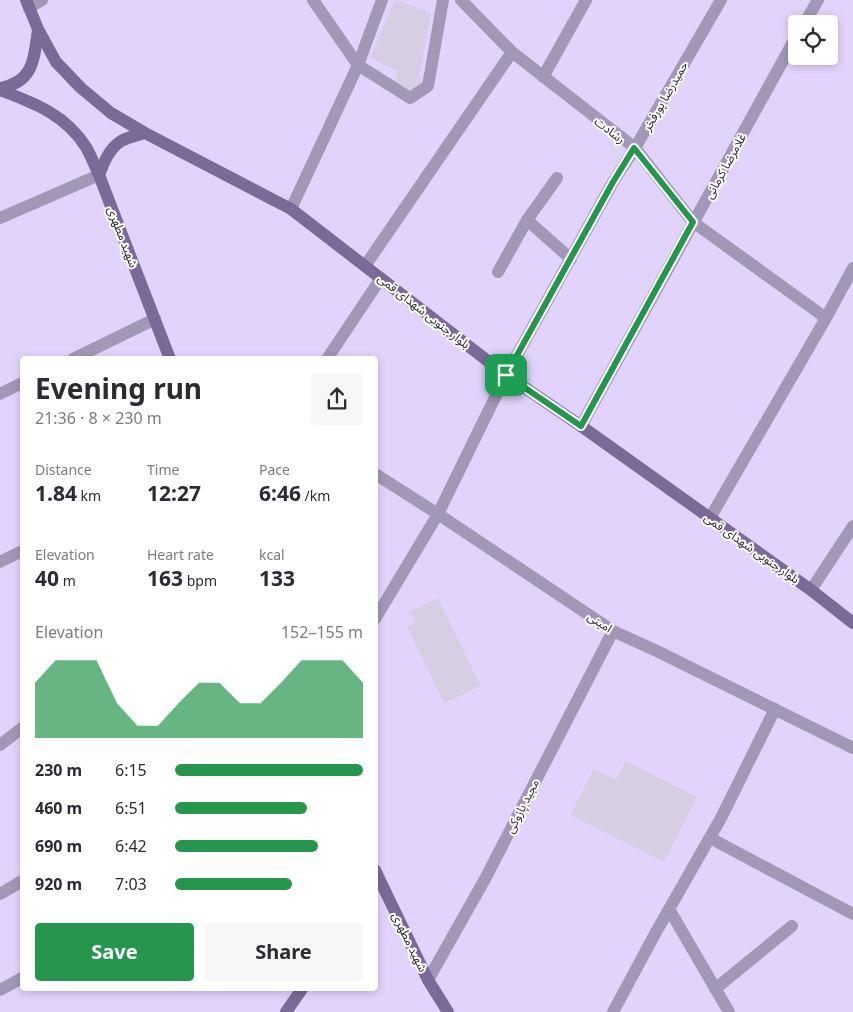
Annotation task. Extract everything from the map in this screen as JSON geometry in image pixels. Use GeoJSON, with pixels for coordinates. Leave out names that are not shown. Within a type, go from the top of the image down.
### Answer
{"type":"FeatureCollection","features":[{"type":"Feature","properties":{"kind":"main road"},"geometry":{"type":"LineString","coordinates":[[0,89],[20,81],[29,72],[34,60],[38,29],[28,4]]}},
{"type":"Feature","properties":{"kind":"main road","name":"بلوار جنوبی شهدای قمی"},"geometry":{"type":"LineString","coordinates":[[38,29],[56,62],[81,88],[111,113],[145,133],[291,209],[506,375],[581,426],[811,590],[853,623]]}},
{"type":"Feature","properties":{"kind":"main road","name":"شهید مطهری"},"geometry":{"type":"LineString","coordinates":[[0,89],[34,103],[64,121],[85,146],[99,175],[169,356]]}},
{"type":"Feature","properties":{"kind":"main road"},"geometry":{"type":"LineString","coordinates":[[99,175],[105,159],[112,148],[122,140],[145,133]]}},
{"type":"Feature","properties":{"kind":"main road","name":"شهید مطهری"},"geometry":{"type":"LineString","coordinates":[[378,876],[428,980],[448,1012]]}},
{"type":"Feature","properties":{"kind":"main road"},"geometry":{"type":"LineString","coordinates":[[286,1012],[301,991]]}},
{"type":"Feature","properties":{"kind":"street"},"geometry":{"type":"LineString","coordinates":[[28,4],[42,0]]}},
{"type":"Feature","properties":{"kind":"street"},"geometry":{"type":"LineString","coordinates":[[313,0],[358,65],[410,98],[428,86],[443,0]]}},
{"type":"Feature","properties":{"kind":"street"},"geometry":{"type":"LineString","coordinates":[[291,209],[358,65],[382,0]]}},
{"type":"Feature","properties":{"kind":"street","name":"رشادت"},"geometry":{"type":"LineString","coordinates":[[461,0],[512,52],[634,148],[693,222],[826,318]]}},
{"type":"Feature","properties":{"kind":"street"},"geometry":{"type":"LineString","coordinates":[[543,77],[586,0]]}},
{"type":"Feature","properties":{"kind":"street","name":"حمیدرضا پورفخر"},"geometry":{"type":"LineString","coordinates":[[378,614],[438,514],[506,375],[613,182],[721,0]]}},
{"type":"Feature","properties":{"kind":"street"},"geometry":{"type":"LineString","coordinates":[[809,15],[818,0]]}},
{"type":"Feature","properties":{"kind":"street","name":"غلامرضا کرمانی"},"geometry":{"type":"LineString","coordinates":[[581,426],[788,51]]}},
{"type":"Feature","properties":{"kind":"street"},"geometry":{"type":"LineString","coordinates":[[365,266],[512,52]]}},
{"type":"Feature","properties":{"kind":"street"},"geometry":{"type":"LineString","coordinates":[[0,218],[99,175]]}},
{"type":"Feature","properties":{"kind":"street"},"geometry":{"type":"LineString","coordinates":[[498,272],[527,220],[557,178]]}},
{"type":"Feature","properties":{"kind":"street"},"geometry":{"type":"LineString","coordinates":[[527,220],[571,259]]}},
{"type":"Feature","properties":{"kind":"street"},"geometry":{"type":"LineString","coordinates":[[710,518],[853,268]]}},
{"type":"Feature","properties":{"kind":"street"},"geometry":{"type":"LineString","coordinates":[[329,356],[381,278]]}},
{"type":"Feature","properties":{"kind":"street"},"geometry":{"type":"LineString","coordinates":[[79,356],[155,319]]}},
{"type":"Feature","properties":{"kind":"street"},"geometry":{"type":"LineString","coordinates":[[0,394],[20,384]]}},
{"type":"Feature","properties":{"kind":"street","name":"امینی"},"geometry":{"type":"LineString","coordinates":[[378,476],[613,631],[853,748]]}},
{"type":"Feature","properties":{"kind":"street"},"geometry":{"type":"LineString","coordinates":[[811,590],[853,526]]}},
{"type":"Feature","properties":{"kind":"street"},"geometry":{"type":"LineString","coordinates":[[0,562],[20,552]]}},
{"type":"Feature","properties":{"kind":"street","name":"مجید پازوکی"},"geometry":{"type":"LineString","coordinates":[[428,980],[485,879],[613,631]]}},
{"type":"Feature","properties":{"kind":"street"},"geometry":{"type":"LineString","coordinates":[[614,1012],[669,909],[722,818],[775,709]]}},
{"type":"Feature","properties":{"kind":"street"},"geometry":{"type":"LineString","coordinates":[[0,745],[20,730]]}},
{"type":"Feature","properties":{"kind":"street"},"geometry":{"type":"LineString","coordinates":[[710,838],[853,914]]}},
{"type":"Feature","properties":{"kind":"street"},"geometry":{"type":"LineString","coordinates":[[0,894],[20,882]]}},
{"type":"Feature","properties":{"kind":"street"},"geometry":{"type":"LineString","coordinates":[[669,909],[729,1012]]}},
{"type":"Feature","properties":{"kind":"street"},"geometry":{"type":"LineString","coordinates":[[716,989],[792,926]]}},
{"type":"Feature","properties":{"kind":"street"},"geometry":{"type":"LineString","coordinates":[[0,990],[20,979]]}},
{"type":"Feature","properties":{"kind":"shaded area"},"geometry":{"type":"Polygon","coordinates":[[[0,0],[853,0],[853,1012],[0,1012],[0,0]]]}},
{"type":"Feature","properties":{"kind":"building"},"geometry":{"type":"Polygon","coordinates":[[[395,0],[431,13],[419,77],[423,83],[409,92],[395,84],[398,71],[370,58],[395,0]]]}},
{"type":"Feature","properties":{"kind":"building"},"geometry":{"type":"Polygon","coordinates":[[[438,598],[481,686],[444,703],[407,627],[415,623],[410,612],[438,598]]]}},
{"type":"Feature","properties":{"kind":"building"},"geometry":{"type":"Polygon","coordinates":[[[626,761],[697,797],[664,862],[570,815],[594,769],[616,780],[626,761]]]}},
{"type":"Feature","properties":{"kind":"route"},"geometry":{"type":"LineString","coordinates":[[634,148],[693,222],[581,426],[506,375],[613,182],[634,148]]}}]}
